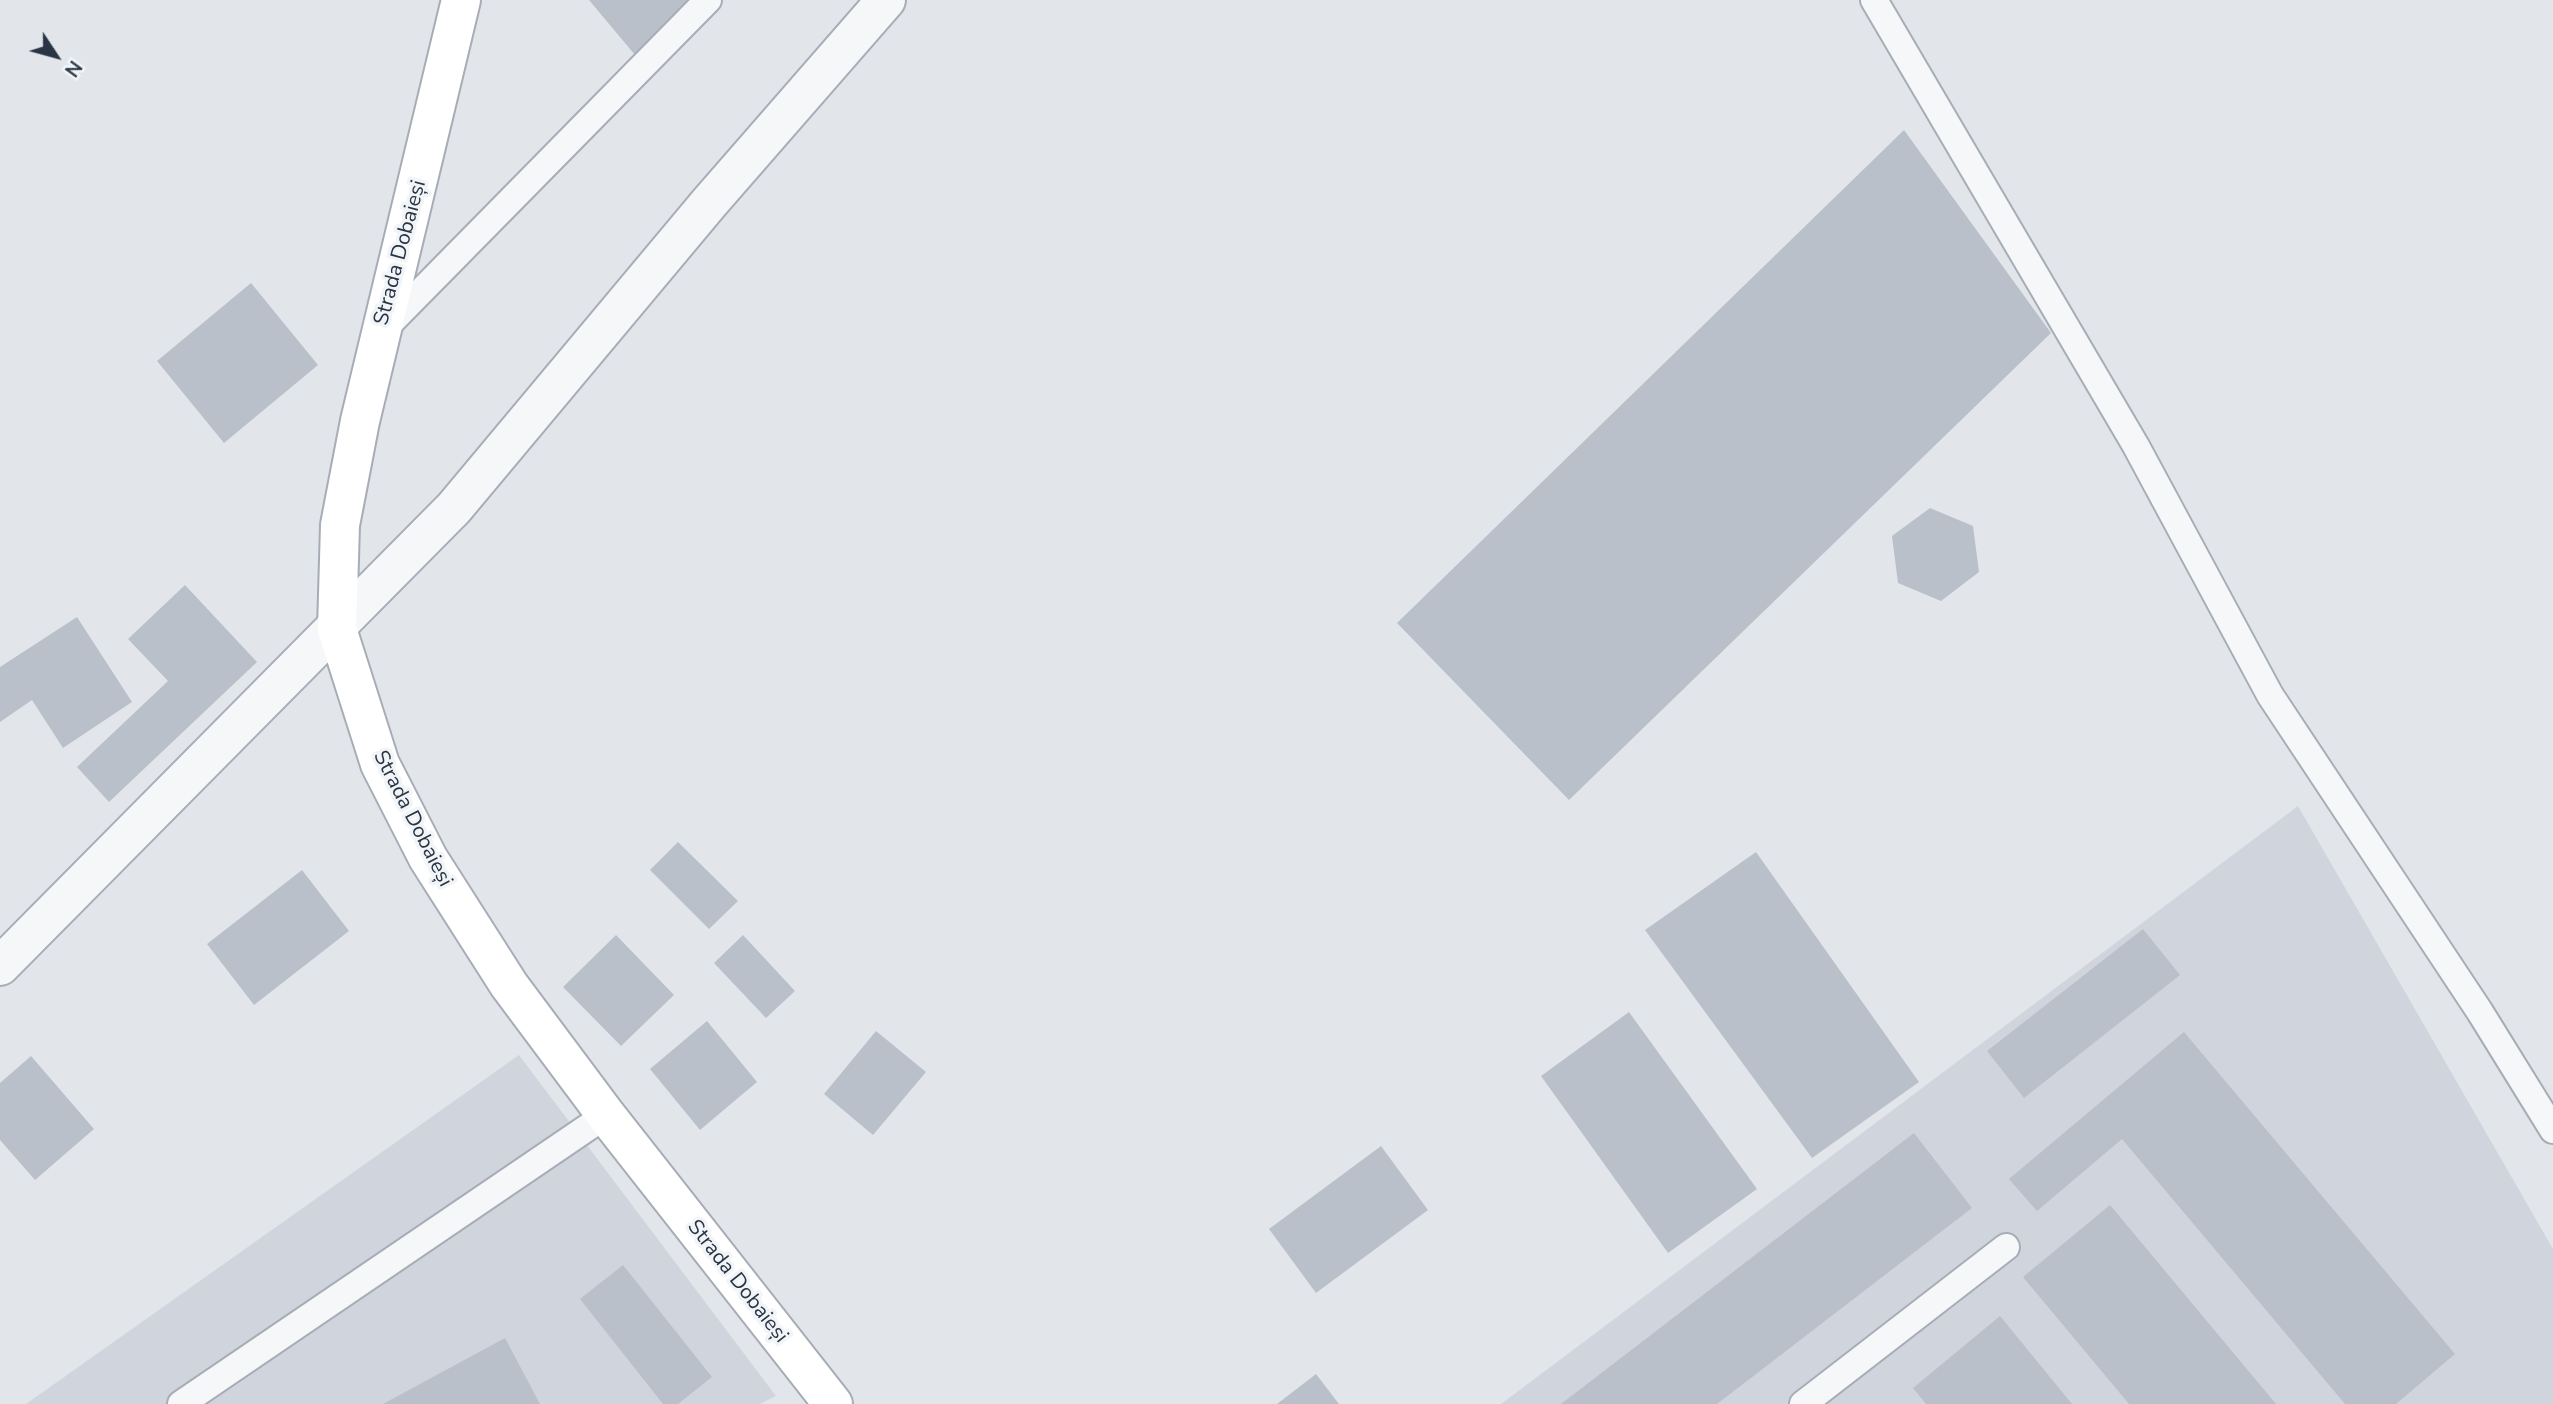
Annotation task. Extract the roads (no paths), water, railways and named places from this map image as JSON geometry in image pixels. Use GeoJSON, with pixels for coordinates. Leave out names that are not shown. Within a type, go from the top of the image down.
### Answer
{"type":"FeatureCollection","features":[{"type":"Feature","properties":{"kind":"street","name":"Strada Dobaieși"},"geometry":{"type":"LineString","coordinates":[[461,0],[420,180],[380,334],[340,525],[337,629],[380,764],[428,858],[509,985],[606,1115],[833,1404]]}},
{"type":"Feature","properties":{"kind":"street"},"geometry":{"type":"LineString","coordinates":[[0,966],[454,508],[709,203],[886,0]]}},
{"type":"Feature","properties":{"kind":"lane"},"geometry":{"type":"LineString","coordinates":[[380,334],[708,0]]}},
{"type":"Feature","properties":{"kind":"lane"},"geometry":{"type":"LineString","coordinates":[[1874,0],[2136,446],[2270,695],[2480,1012],[2553,1129]]}},
{"type":"Feature","properties":{"kind":"lane"},"geometry":{"type":"LineString","coordinates":[[181,1404],[606,1115]]}},
{"type":"Feature","properties":{"kind":"lane"},"geometry":{"type":"LineString","coordinates":[[1803,1404],[2006,1247]]}}]}
